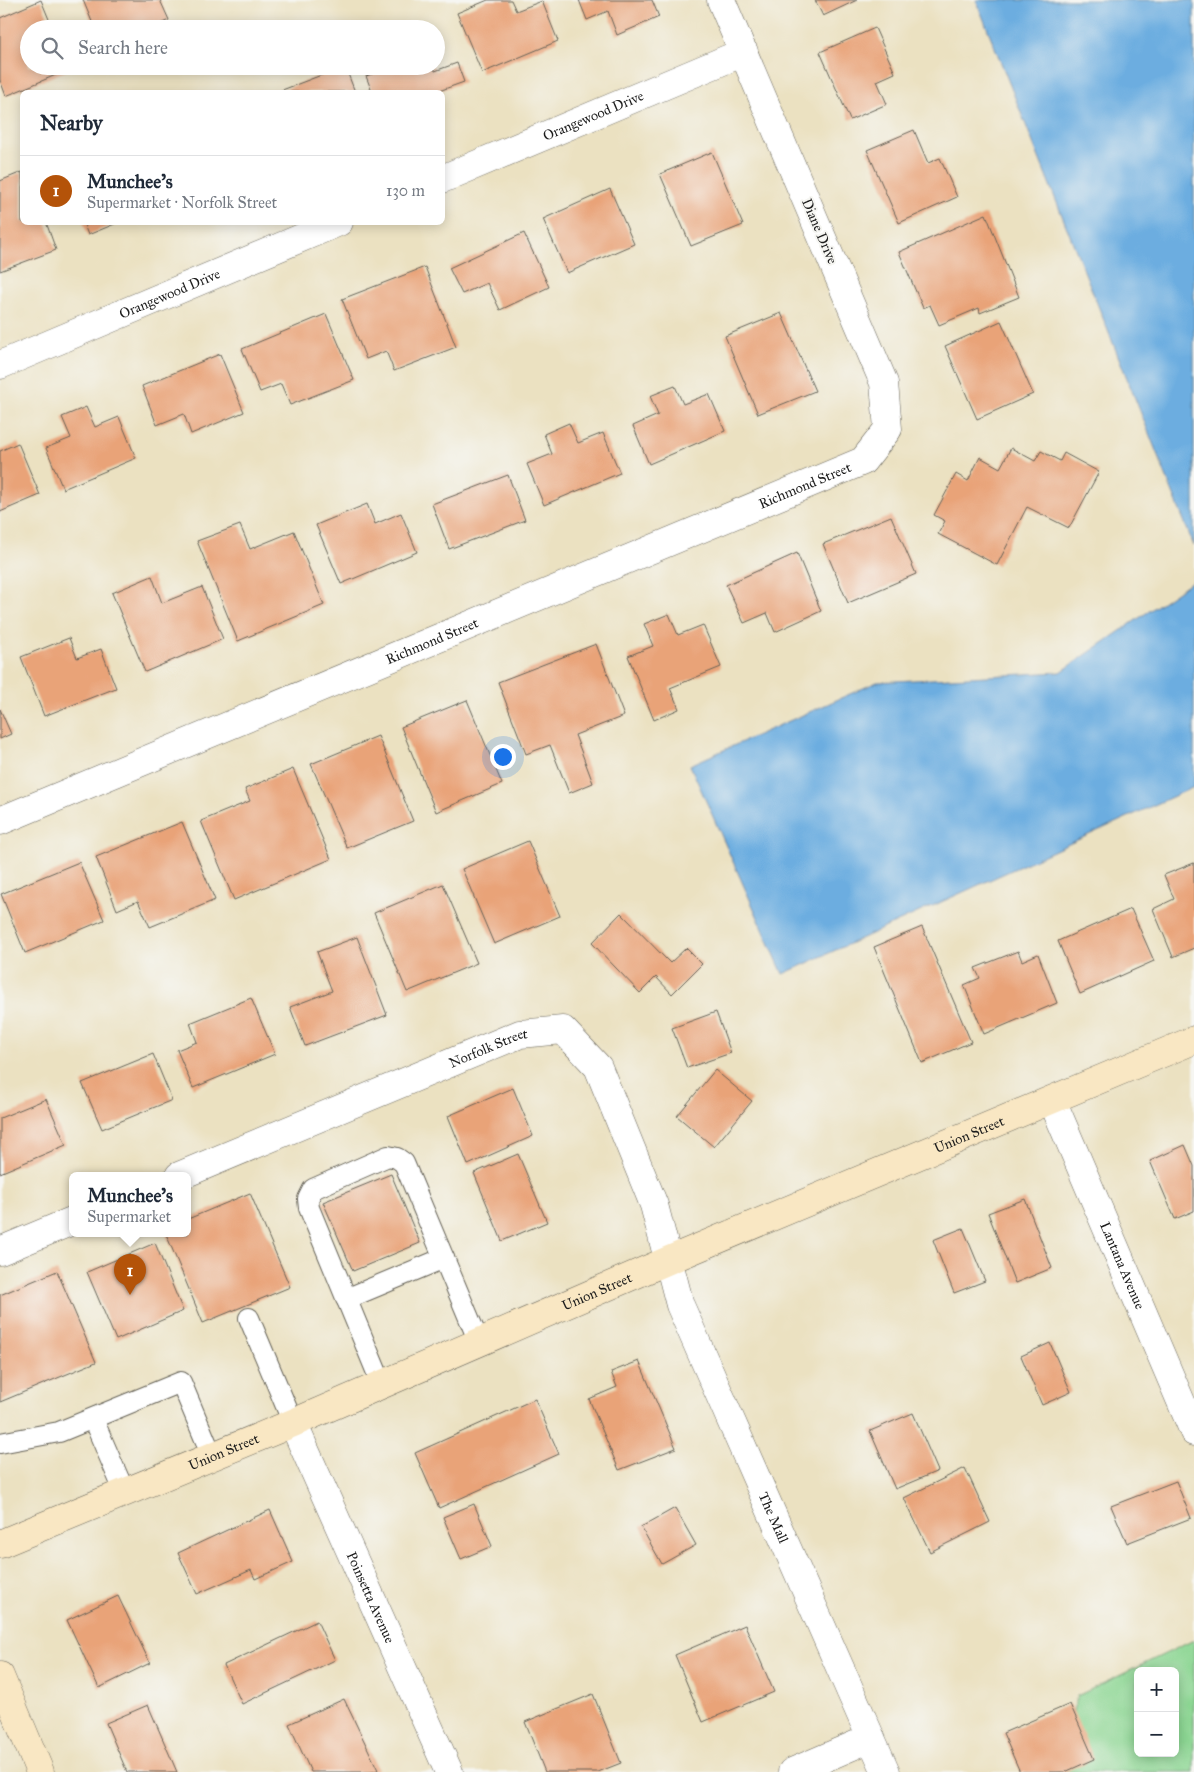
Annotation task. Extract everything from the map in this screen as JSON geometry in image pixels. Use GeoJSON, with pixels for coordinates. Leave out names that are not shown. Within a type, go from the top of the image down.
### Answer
{"type":"FeatureCollection","features":[{"type":"Feature","properties":{"kind":"street","name":"Diane Drive"},"geometry":{"type":"LineString","coordinates":[[722,0],[884,383],[888,429],[863,461]]}},
{"type":"Feature","properties":{"kind":"street","name":"Orangewood Drive"},"geometry":{"type":"LineString","coordinates":[[445,178],[744,52]]}},
{"type":"Feature","properties":{"kind":"street","name":"Orangewood Drive"},"geometry":{"type":"LineString","coordinates":[[0,365],[332,225]]}},
{"type":"Feature","properties":{"kind":"street","name":"Richmond Street"},"geometry":{"type":"LineString","coordinates":[[0,821],[863,461]]}},
{"type":"Feature","properties":{"kind":"street","name":"Norfolk Street"},"geometry":{"type":"LineString","coordinates":[[190,1172],[520,1034],[563,1030],[598,1067],[654,1205],[669,1260]]}},
{"type":"Feature","properties":{"kind":"street","name":"Union Street"},"geometry":{"type":"LineString","coordinates":[[0,1544],[382,1385],[669,1260],[1194,1040]]}},
{"type":"Feature","properties":{"kind":"street","name":"Lantana Avenue"},"geometry":{"type":"LineString","coordinates":[[1052,1100],[1194,1432]]}},
{"type":"Feature","properties":{"kind":"street"},"geometry":{"type":"LineString","coordinates":[[0,1251],[69,1222]]}},
{"type":"Feature","properties":{"kind":"street","name":"The Mall"},"geometry":{"type":"LineString","coordinates":[[669,1260],[680,1304],[886,1772]]}},
{"type":"Feature","properties":{"kind":"street","name":"Poinsetta Avenue"},"geometry":{"type":"LineString","coordinates":[[293,1422],[449,1772]]}},
{"type":"Feature","properties":{"kind":"street"},"geometry":{"type":"LineString","coordinates":[[0,1676],[40,1772]]}},
{"type":"Feature","properties":{"kind":"street"},"geometry":{"type":"LineString","coordinates":[[792,1772],[871,1738]]}},
{"type":"Feature","properties":{"kind":"lane"},"geometry":{"type":"LineString","coordinates":[[382,1385],[309,1208],[308,1199],[313,1189],[388,1156],[397,1158],[404,1163],[480,1342]]}},
{"type":"Feature","properties":{"kind":"lane"},"geometry":{"type":"LineString","coordinates":[[346,1299],[444,1258]]}},
{"type":"Feature","properties":{"kind":"lane"},"geometry":{"type":"LineString","coordinates":[[249,1318],[293,1422]]}},
{"type":"Feature","properties":{"kind":"lane"},"geometry":{"type":"LineString","coordinates":[[0,1443],[59,1432],[181,1382],[212,1456]]}},
{"type":"Feature","properties":{"kind":"lane"},"geometry":{"type":"LineString","coordinates":[[93,1418],[125,1493]]}},
{"type":"Feature","properties":{"kind":"green space"},"geometry":{"type":"Polygon","coordinates":[[[1194,1640],[1194,1772],[1057,1772],[1077,1696],[1134,1669],[1134,1757],[1179,1757],[1179,1667],[1138,1667],[1194,1640]]]}},
{"type":"Feature","properties":{"kind":"water"},"geometry":{"type":"Polygon","coordinates":[[[976,0],[1194,0],[1194,546],[976,0]]]}},
{"type":"Feature","properties":{"kind":"water"},"geometry":{"type":"Polygon","coordinates":[[[1194,580],[1194,787],[783,974],[690,765],[877,682],[1061,672],[1194,580]]]}},
{"type":"Feature","properties":{"kind":"building"},"geometry":{"type":"Polygon","coordinates":[[[41,0],[49,20],[20,20],[20,75],[56,75],[6,96],[0,80],[0,18],[41,0]]]}},
{"type":"Feature","properties":{"kind":"building"},"geometry":{"type":"Polygon","coordinates":[[[83,0],[160,0],[169,20],[91,20],[83,0]]]}},
{"type":"Feature","properties":{"kind":"building"},"geometry":{"type":"Polygon","coordinates":[[[488,0],[511,0],[516,11],[542,1],[558,41],[482,73],[457,13],[488,0]]]}},
{"type":"Feature","properties":{"kind":"building"},"geometry":{"type":"Polygon","coordinates":[[[579,0],[652,0],[659,17],[617,35],[608,11],[587,20],[579,0]]]}},
{"type":"Feature","properties":{"kind":"building"},"geometry":{"type":"Polygon","coordinates":[[[815,0],[857,0],[823,16],[815,0]]]}},
{"type":"Feature","properties":{"kind":"building"},"geometry":{"type":"Polygon","coordinates":[[[875,28],[895,73],[877,81],[887,104],[850,120],[820,52],[875,28]]]}},
{"type":"Feature","properties":{"kind":"building"},"geometry":{"type":"Polygon","coordinates":[[[457,63],[464,82],[442,90],[371,90],[366,76],[445,75],[445,67],[457,63]]]}},
{"type":"Feature","properties":{"kind":"building"},"geometry":{"type":"Polygon","coordinates":[[[321,75],[348,75],[354,90],[282,90],[321,75]]]}},
{"type":"Feature","properties":{"kind":"building"},"geometry":{"type":"Polygon","coordinates":[[[914,130],[928,163],[940,158],[957,197],[899,223],[867,150],[914,130]]]}},
{"type":"Feature","properties":{"kind":"building"},"geometry":{"type":"Polygon","coordinates":[[[712,152],[743,225],[691,246],[660,174],[712,152]]]}},
{"type":"Feature","properties":{"kind":"building"},"geometry":{"type":"Polygon","coordinates":[[[20,173],[20,225],[47,225],[56,250],[0,271],[0,181],[20,173]]]}},
{"type":"Feature","properties":{"kind":"building"},"geometry":{"type":"Polygon","coordinates":[[[610,189],[634,244],[567,273],[543,219],[610,189]]]}},
{"type":"Feature","properties":{"kind":"building"},"geometry":{"type":"Polygon","coordinates":[[[986,214],[1019,297],[980,313],[979,308],[939,325],[930,305],[923,308],[899,252],[986,214]]]}},
{"type":"Feature","properties":{"kind":"building"},"geometry":{"type":"Polygon","coordinates":[[[84,225],[112,225],[88,235],[84,225]]]}},
{"type":"Feature","properties":{"kind":"building"},"geometry":{"type":"Polygon","coordinates":[[[524,233],[549,287],[500,310],[487,283],[462,294],[449,268],[524,233]]]}},
{"type":"Feature","properties":{"kind":"building"},"geometry":{"type":"Polygon","coordinates":[[[425,267],[456,347],[394,371],[386,351],[366,359],[342,299],[425,267]]]}},
{"type":"Feature","properties":{"kind":"building"},"geometry":{"type":"Polygon","coordinates":[[[781,313],[815,391],[758,414],[725,336],[781,313]]]}},
{"type":"Feature","properties":{"kind":"building"},"geometry":{"type":"Polygon","coordinates":[[[326,314],[354,380],[290,405],[281,384],[260,392],[242,349],[326,314]]]}},
{"type":"Feature","properties":{"kind":"building"},"geometry":{"type":"Polygon","coordinates":[[[1001,321],[1033,394],[977,419],[945,346],[1001,321]]]}},
{"type":"Feature","properties":{"kind":"building"},"geometry":{"type":"Polygon","coordinates":[[[220,354],[244,412],[191,434],[184,414],[157,425],[142,386],[220,354]]]}},
{"type":"Feature","properties":{"kind":"building"},"geometry":{"type":"Polygon","coordinates":[[[675,386],[683,404],[709,394],[725,431],[649,464],[633,426],[658,415],[650,396],[675,386]]]}},
{"type":"Feature","properties":{"kind":"building"},"geometry":{"type":"Polygon","coordinates":[[[86,407],[95,427],[119,417],[136,458],[63,489],[46,448],[71,438],[62,417],[86,407]]]}},
{"type":"Feature","properties":{"kind":"building"},"geometry":{"type":"Polygon","coordinates":[[[569,423],[578,443],[603,433],[620,473],[544,505],[527,464],[552,454],[544,434],[569,423]]]}},
{"type":"Feature","properties":{"kind":"building"},"geometry":{"type":"Polygon","coordinates":[[[18,443],[40,495],[0,512],[0,451],[18,443]]]}},
{"type":"Feature","properties":{"kind":"building"},"geometry":{"type":"Polygon","coordinates":[[[1011,448],[1035,461],[1041,451],[1060,461],[1064,453],[1099,472],[1069,528],[1027,507],[997,565],[938,534],[945,521],[934,515],[956,474],[968,481],[980,457],[1000,468],[1011,448]]]}},
{"type":"Feature","properties":{"kind":"building"},"geometry":{"type":"Polygon","coordinates":[[[508,475],[525,520],[449,549],[432,504],[508,475]]]}},
{"type":"Feature","properties":{"kind":"building"},"geometry":{"type":"Polygon","coordinates":[[[367,504],[375,524],[401,513],[417,552],[341,584],[316,525],[367,504]]]}},
{"type":"Feature","properties":{"kind":"building"},"geometry":{"type":"Polygon","coordinates":[[[891,516],[916,574],[848,603],[823,544],[891,516]]]}},
{"type":"Feature","properties":{"kind":"building"},"geometry":{"type":"Polygon","coordinates":[[[240,525],[250,549],[294,531],[324,605],[238,641],[197,541],[240,525]]]}},
{"type":"Feature","properties":{"kind":"building"},"geometry":{"type":"Polygon","coordinates":[[[797,553],[821,611],[775,632],[767,613],[744,623],[726,585],[797,553]]]}},
{"type":"Feature","properties":{"kind":"building"},"geometry":{"type":"Polygon","coordinates":[[[152,576],[162,603],[202,587],[223,639],[145,672],[112,593],[152,576]]]}},
{"type":"Feature","properties":{"kind":"building"},"geometry":{"type":"Polygon","coordinates":[[[669,614],[678,635],[703,625],[721,667],[670,688],[679,709],[654,720],[628,656],[653,646],[644,624],[669,614]]]}},
{"type":"Feature","properties":{"kind":"building"},"geometry":{"type":"Polygon","coordinates":[[[69,638],[77,658],[101,649],[116,688],[44,716],[21,657],[69,638]]]}},
{"type":"Feature","properties":{"kind":"building"},"geometry":{"type":"Polygon","coordinates":[[[596,644],[624,716],[575,735],[593,783],[569,793],[550,745],[526,754],[498,682],[596,644]]]}},
{"type":"Feature","properties":{"kind":"building"},"geometry":{"type":"Polygon","coordinates":[[[467,700],[502,784],[436,812],[401,727],[467,700]]]}},
{"type":"Feature","properties":{"kind":"building"},"geometry":{"type":"Polygon","coordinates":[[[0,709],[11,734],[0,739],[0,709]]]}},
{"type":"Feature","properties":{"kind":"building"},"geometry":{"type":"Polygon","coordinates":[[[378,736],[413,821],[347,848],[311,764],[378,736]]]}},
{"type":"Feature","properties":{"kind":"building"},"geometry":{"type":"Polygon","coordinates":[[[293,769],[331,859],[234,900],[201,821],[250,801],[245,789],[293,769]]]}},
{"type":"Feature","properties":{"kind":"building"},"geometry":{"type":"Polygon","coordinates":[[[182,822],[215,900],[150,927],[138,901],[117,910],[96,857],[182,822]]]}},
{"type":"Feature","properties":{"kind":"building"},"geometry":{"type":"Polygon","coordinates":[[[528,841],[560,916],[494,944],[462,869],[528,841]]]}},
{"type":"Feature","properties":{"kind":"building"},"geometry":{"type":"Polygon","coordinates":[[[79,862],[104,920],[25,953],[1,894],[79,862]]]}},
{"type":"Feature","properties":{"kind":"building"},"geometry":{"type":"Polygon","coordinates":[[[1194,863],[1194,948],[1173,957],[1153,909],[1174,899],[1164,875],[1194,863]]]}},
{"type":"Feature","properties":{"kind":"building"},"geometry":{"type":"Polygon","coordinates":[[[443,884],[477,963],[407,992],[374,913],[443,884]]]}},
{"type":"Feature","properties":{"kind":"building"},"geometry":{"type":"Polygon","coordinates":[[[1131,909],[1154,961],[1080,994],[1058,941],[1131,909]]]}},
{"type":"Feature","properties":{"kind":"building"},"geometry":{"type":"Polygon","coordinates":[[[621,913],[670,963],[686,948],[702,964],[672,994],[656,977],[640,993],[592,943],[621,913]]]}},
{"type":"Feature","properties":{"kind":"building"},"geometry":{"type":"Polygon","coordinates":[[[922,927],[971,1042],[922,1063],[874,947],[922,927]]]}},
{"type":"Feature","properties":{"kind":"building"},"geometry":{"type":"Polygon","coordinates":[[[357,937],[387,1015],[305,1046],[290,1007],[332,991],[317,952],[357,937]]]}},
{"type":"Feature","properties":{"kind":"building"},"geometry":{"type":"Polygon","coordinates":[[[1018,951],[1022,961],[1038,954],[1057,1003],[984,1034],[964,985],[980,978],[975,968],[1018,951]]]}},
{"type":"Feature","properties":{"kind":"building"},"geometry":{"type":"Polygon","coordinates":[[[251,998],[275,1054],[193,1088],[177,1050],[197,1042],[190,1023],[251,998]]]}},
{"type":"Feature","properties":{"kind":"building"},"geometry":{"type":"Polygon","coordinates":[[[716,1012],[731,1053],[687,1068],[672,1028],[716,1012]]]}},
{"type":"Feature","properties":{"kind":"building"},"geometry":{"type":"Polygon","coordinates":[[[153,1054],[172,1100],[102,1129],[82,1083],[153,1054]]]}},
{"type":"Feature","properties":{"kind":"building"},"geometry":{"type":"Polygon","coordinates":[[[715,1070],[752,1101],[714,1147],[677,1116],[715,1070]]]}},
{"type":"Feature","properties":{"kind":"building"},"geometry":{"type":"Polygon","coordinates":[[[513,1088],[533,1136],[468,1165],[448,1116],[513,1088]]]}},
{"type":"Feature","properties":{"kind":"building"},"geometry":{"type":"Polygon","coordinates":[[[46,1099],[66,1145],[0,1173],[0,1118],[46,1099]]]}},
{"type":"Feature","properties":{"kind":"building"},"geometry":{"type":"Polygon","coordinates":[[[1185,1145],[1194,1166],[1194,1211],[1175,1219],[1150,1161],[1185,1145]]]}},
{"type":"Feature","properties":{"kind":"building"},"geometry":{"type":"Polygon","coordinates":[[[518,1154],[547,1222],[502,1241],[474,1173],[518,1154]]]}},
{"type":"Feature","properties":{"kind":"building"},"geometry":{"type":"Polygon","coordinates":[[[391,1174],[420,1243],[353,1271],[323,1202],[391,1174]]]}},
{"type":"Feature","properties":{"kind":"building"},"geometry":{"type":"Polygon","coordinates":[[[250,1193],[290,1287],[203,1323],[167,1237],[191,1237],[191,1218],[250,1193]]]}},
{"type":"Feature","properties":{"kind":"building"},"geometry":{"type":"Polygon","coordinates":[[[1025,1199],[1052,1268],[1015,1283],[988,1213],[1025,1199]]]}},
{"type":"Feature","properties":{"kind":"building"},"geometry":{"type":"Polygon","coordinates":[[[963,1228],[985,1281],[954,1293],[933,1240],[963,1228]]]}},
{"type":"Feature","properties":{"kind":"building"},"geometry":{"type":"Polygon","coordinates":[[[155,1243],[183,1311],[116,1340],[87,1272],[155,1243]]]}},
{"type":"Feature","properties":{"kind":"building"},"geometry":{"type":"Polygon","coordinates":[[[57,1271],[96,1362],[0,1402],[0,1295],[57,1271]]]}},
{"type":"Feature","properties":{"kind":"building"},"geometry":{"type":"Polygon","coordinates":[[[1050,1343],[1071,1392],[1042,1405],[1021,1356],[1050,1343]]]}},
{"type":"Feature","properties":{"kind":"building"},"geometry":{"type":"Polygon","coordinates":[[[639,1361],[676,1448],[619,1470],[589,1399],[617,1387],[611,1372],[639,1361]]]}},
{"type":"Feature","properties":{"kind":"building"},"geometry":{"type":"Polygon","coordinates":[[[535,1399],[559,1454],[439,1508],[415,1453],[535,1399]]]}},
{"type":"Feature","properties":{"kind":"building"},"geometry":{"type":"Polygon","coordinates":[[[913,1413],[938,1471],[895,1489],[870,1431],[913,1413]]]}},
{"type":"Feature","properties":{"kind":"building"},"geometry":{"type":"Polygon","coordinates":[[[965,1468],[990,1522],[930,1552],[904,1498],[965,1468]]]}},
{"type":"Feature","properties":{"kind":"building"},"geometry":{"type":"Polygon","coordinates":[[[1176,1481],[1191,1518],[1127,1543],[1111,1506],[1176,1481]]]}},
{"type":"Feature","properties":{"kind":"building"},"geometry":{"type":"Polygon","coordinates":[[[474,1504],[492,1546],[461,1559],[443,1517],[474,1504]]]}},
{"type":"Feature","properties":{"kind":"building"},"geometry":{"type":"Polygon","coordinates":[[[675,1508],[696,1545],[662,1564],[641,1527],[675,1508]]]}},
{"type":"Feature","properties":{"kind":"building"},"geometry":{"type":"Polygon","coordinates":[[[270,1510],[293,1562],[255,1579],[251,1570],[197,1594],[178,1553],[270,1510]]]}},
{"type":"Feature","properties":{"kind":"building"},"geometry":{"type":"Polygon","coordinates":[[[118,1596],[150,1663],[99,1688],[67,1620],[118,1596]]]}},
{"type":"Feature","properties":{"kind":"building"},"geometry":{"type":"Polygon","coordinates":[[[317,1621],[335,1660],[242,1704],[224,1665],[317,1621]]]}},
{"type":"Feature","properties":{"kind":"building"},"geometry":{"type":"Polygon","coordinates":[[[745,1625],[774,1692],[703,1722],[675,1655],[745,1625]]]}},
{"type":"Feature","properties":{"kind":"building"},"geometry":{"type":"Polygon","coordinates":[[[593,1694],[621,1763],[598,1772],[545,1772],[525,1722],[593,1694]]]}},
{"type":"Feature","properties":{"kind":"building"},"geometry":{"type":"Polygon","coordinates":[[[344,1699],[378,1770],[372,1772],[311,1772],[289,1724],[344,1699]]]}},
{"type":"Feature","properties":{"kind":"building"},"geometry":{"type":"Polygon","coordinates":[[[1070,1704],[1094,1759],[1065,1772],[1020,1772],[1003,1733],[1070,1704]]]}},
{"type":"Feature","properties":{"kind":"building"},"geometry":{"type":"Polygon","coordinates":[[[148,1705],[177,1772],[127,1772],[106,1723],[148,1705]]]}},
{"type":"Feature","properties":{"kind":"place","name":"Munchee's"},"geometry":{"type":"Point","coordinates":[130,1295]}}]}
